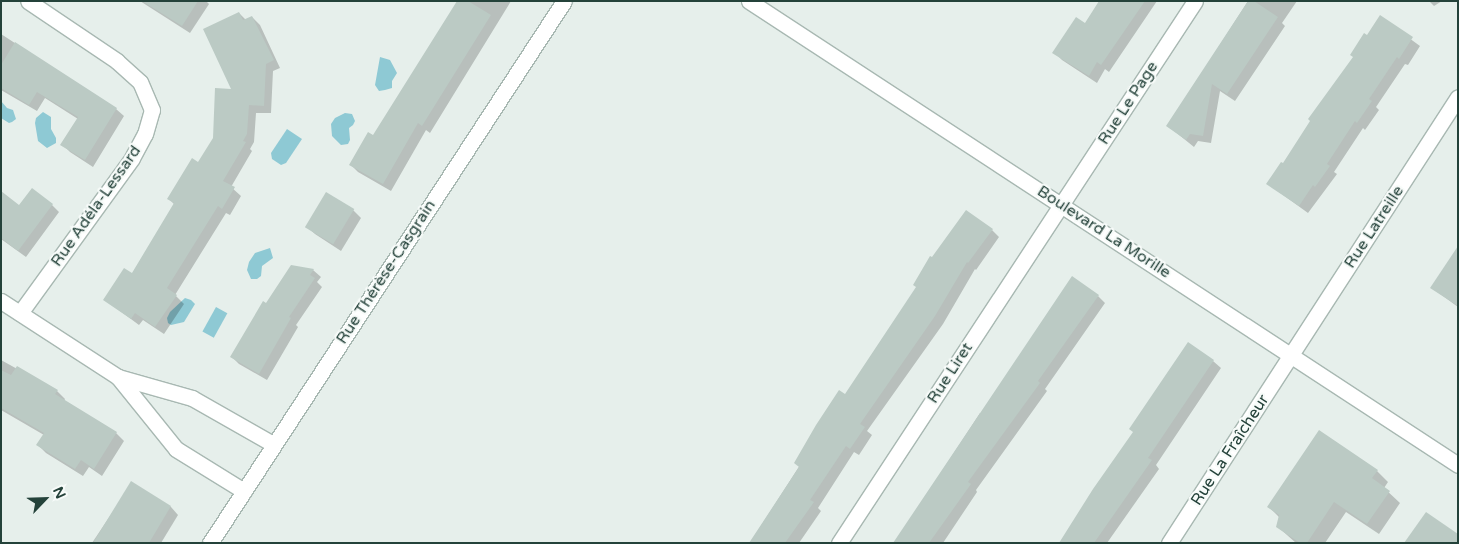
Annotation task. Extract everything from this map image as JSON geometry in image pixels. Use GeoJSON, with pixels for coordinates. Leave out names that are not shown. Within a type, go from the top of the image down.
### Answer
{"type":"FeatureCollection","features":[{"type":"Feature","properties":{"kind":"street","name":"Rue Adéla-Lessard"},"geometry":{"type":"LineString","coordinates":[[20,313],[132,158],[145,134],[152,110],[140,82],[117,61],[28,1]]}},
{"type":"Feature","properties":{"kind":"street","name":"Rue Thérèse-Casgrain"},"geometry":{"type":"LineString","coordinates":[[210,543],[564,1]]}},
{"type":"Feature","properties":{"kind":"street","name":"Boulevard La Morille"},"geometry":{"type":"LineString","coordinates":[[749,1],[935,124],[1061,203],[1290,356],[1458,465]]}},
{"type":"Feature","properties":{"kind":"street","name":"Rue Le Page"},"geometry":{"type":"LineString","coordinates":[[1061,203],[1195,1]]}},
{"type":"Feature","properties":{"kind":"street","name":"Rue Latreille"},"geometry":{"type":"LineString","coordinates":[[1290,356],[1458,97]]}},
{"type":"Feature","properties":{"kind":"street","name":"Rue Liret"},"geometry":{"type":"LineString","coordinates":[[839,543],[1061,203]]}},
{"type":"Feature","properties":{"kind":"street"},"geometry":{"type":"LineString","coordinates":[[1,300],[118,377],[192,398],[273,444]]}},
{"type":"Feature","properties":{"kind":"street","name":"Rue La Fraîcheur"},"geometry":{"type":"LineString","coordinates":[[1169,543],[1290,356]]}},
{"type":"Feature","properties":{"kind":"street"},"geometry":{"type":"LineString","coordinates":[[118,377],[176,449],[244,491]]}},
{"type":"Feature","properties":{"kind":"water"},"geometry":{"type":"Polygon","coordinates":[[[380,57],[390,60],[397,73],[392,81],[392,88],[379,91],[375,85],[380,57]]]}},
{"type":"Feature","properties":{"kind":"water"},"geometry":{"type":"Polygon","coordinates":[[[1,101],[7,108],[13,110],[16,119],[12,122],[9,123],[1,118],[1,101]]]}},
{"type":"Feature","properties":{"kind":"water"},"geometry":{"type":"Polygon","coordinates":[[[43,112],[51,117],[51,129],[56,138],[56,143],[47,148],[38,141],[35,123],[36,118],[43,112]]]}},
{"type":"Feature","properties":{"kind":"water"},"geometry":{"type":"Polygon","coordinates":[[[345,113],[352,114],[355,121],[349,128],[350,140],[348,144],[341,145],[332,136],[331,124],[335,118],[345,113]]]}},
{"type":"Feature","properties":{"kind":"water"},"geometry":{"type":"Polygon","coordinates":[[[287,129],[302,139],[286,163],[281,165],[272,159],[271,153],[287,129]]]}},
{"type":"Feature","properties":{"kind":"water"},"geometry":{"type":"Polygon","coordinates":[[[270,248],[273,258],[262,266],[261,276],[257,279],[251,279],[247,270],[249,262],[255,253],[270,248]]]}},
{"type":"Feature","properties":{"kind":"water"},"geometry":{"type":"Polygon","coordinates":[[[185,298],[195,304],[184,322],[171,325],[168,323],[167,318],[170,312],[185,298]]]}},
{"type":"Feature","properties":{"kind":"water"},"geometry":{"type":"Polygon","coordinates":[[[216,307],[227,313],[214,338],[202,331],[216,307]]]}},
{"type":"Feature","properties":{"kind":"building"},"geometry":{"type":"Polygon","coordinates":[[[142,1],[198,1],[182,26],[142,1]]]}},
{"type":"Feature","properties":{"kind":"building"},"geometry":{"type":"Polygon","coordinates":[[[457,1],[468,1],[491,15],[422,126],[418,123],[383,184],[349,165],[368,132],[373,135],[457,1]]]}},
{"type":"Feature","properties":{"kind":"building"},"geometry":{"type":"Polygon","coordinates":[[[1099,1],[1145,1],[1101,65],[1097,62],[1089,76],[1052,53],[1076,17],[1085,23],[1099,1]]]}},
{"type":"Feature","properties":{"kind":"building"},"geometry":{"type":"Polygon","coordinates":[[[1248,1],[1254,1],[1278,17],[1227,94],[1212,84],[1203,136],[1190,134],[1186,140],[1166,126],[1248,1]]]}},
{"type":"Feature","properties":{"kind":"building"},"geometry":{"type":"Polygon","coordinates":[[[239,12],[243,20],[252,16],[274,60],[266,64],[264,106],[249,105],[247,134],[243,141],[246,142],[223,181],[235,187],[222,209],[218,206],[167,288],[177,295],[155,327],[135,313],[131,319],[103,300],[124,268],[132,273],[174,203],[167,199],[192,158],[198,162],[213,138],[215,88],[231,89],[203,29],[239,12]]]}},
{"type":"Feature","properties":{"kind":"building"},"geometry":{"type":"Polygon","coordinates":[[[1380,15],[1413,37],[1399,59],[1397,57],[1369,99],[1372,101],[1357,123],[1355,121],[1327,164],[1330,166],[1315,187],[1313,185],[1299,206],[1266,184],[1281,162],[1283,163],[1310,121],[1308,119],[1353,57],[1350,55],[1364,33],[1367,35],[1380,15]]]}},
{"type":"Feature","properties":{"kind":"building"},"geometry":{"type":"Polygon","coordinates":[[[15,42],[117,108],[85,160],[60,145],[78,117],[37,92],[29,105],[1,88],[1,65],[15,42]]]}},
{"type":"Feature","properties":{"kind":"building"},"geometry":{"type":"Polygon","coordinates":[[[32,188],[53,204],[18,251],[1,238],[1,191],[19,205],[32,188]]]}},
{"type":"Feature","properties":{"kind":"building"},"geometry":{"type":"Polygon","coordinates":[[[326,192],[354,209],[333,244],[305,227],[326,192]]]}},
{"type":"Feature","properties":{"kind":"building"},"geometry":{"type":"Polygon","coordinates":[[[966,210],[993,229],[967,262],[935,316],[860,424],[865,427],[850,449],[846,446],[810,500],[814,502],[785,543],[749,543],[799,467],[794,463],[816,425],[839,390],[845,394],[916,287],[913,285],[930,256],[932,257],[966,210]]]}},
{"type":"Feature","properties":{"kind":"building"},"geometry":{"type":"Polygon","coordinates":[[[1458,246],[1458,306],[1430,288],[1458,246]]]}},
{"type":"Feature","properties":{"kind":"building"},"geometry":{"type":"Polygon","coordinates":[[[291,265],[314,269],[310,275],[315,278],[289,317],[291,318],[259,374],[230,357],[263,301],[266,303],[291,265]]]}},
{"type":"Feature","properties":{"kind":"building"},"geometry":{"type":"Polygon","coordinates":[[[1072,276],[1099,295],[1038,381],[1040,383],[968,482],[971,484],[929,543],[893,543],[1072,276]]]}},
{"type":"Feature","properties":{"kind":"building"},"geometry":{"type":"Polygon","coordinates":[[[1188,342],[1214,360],[1148,458],[1152,460],[1094,543],[1059,543],[1093,489],[1133,432],[1129,429],[1188,342]]]}},
{"type":"Feature","properties":{"kind":"building"},"geometry":{"type":"Polygon","coordinates":[[[17,366],[58,390],[55,394],[117,432],[94,469],[81,460],[75,469],[36,445],[44,433],[1,408],[1,370],[11,375],[17,366]]]}},
{"type":"Feature","properties":{"kind":"building"},"geometry":{"type":"Polygon","coordinates":[[[1319,430],[1378,470],[1372,478],[1390,491],[1367,524],[1334,502],[1307,543],[1300,543],[1276,527],[1279,515],[1267,507],[1319,430]]]}},
{"type":"Feature","properties":{"kind":"building"},"geometry":{"type":"Polygon","coordinates":[[[131,481],[171,506],[149,543],[93,543],[131,481]]]}},
{"type":"Feature","properties":{"kind":"building"},"geometry":{"type":"Polygon","coordinates":[[[1426,512],[1458,534],[1458,543],[1404,543],[1426,512]]]}}]}
